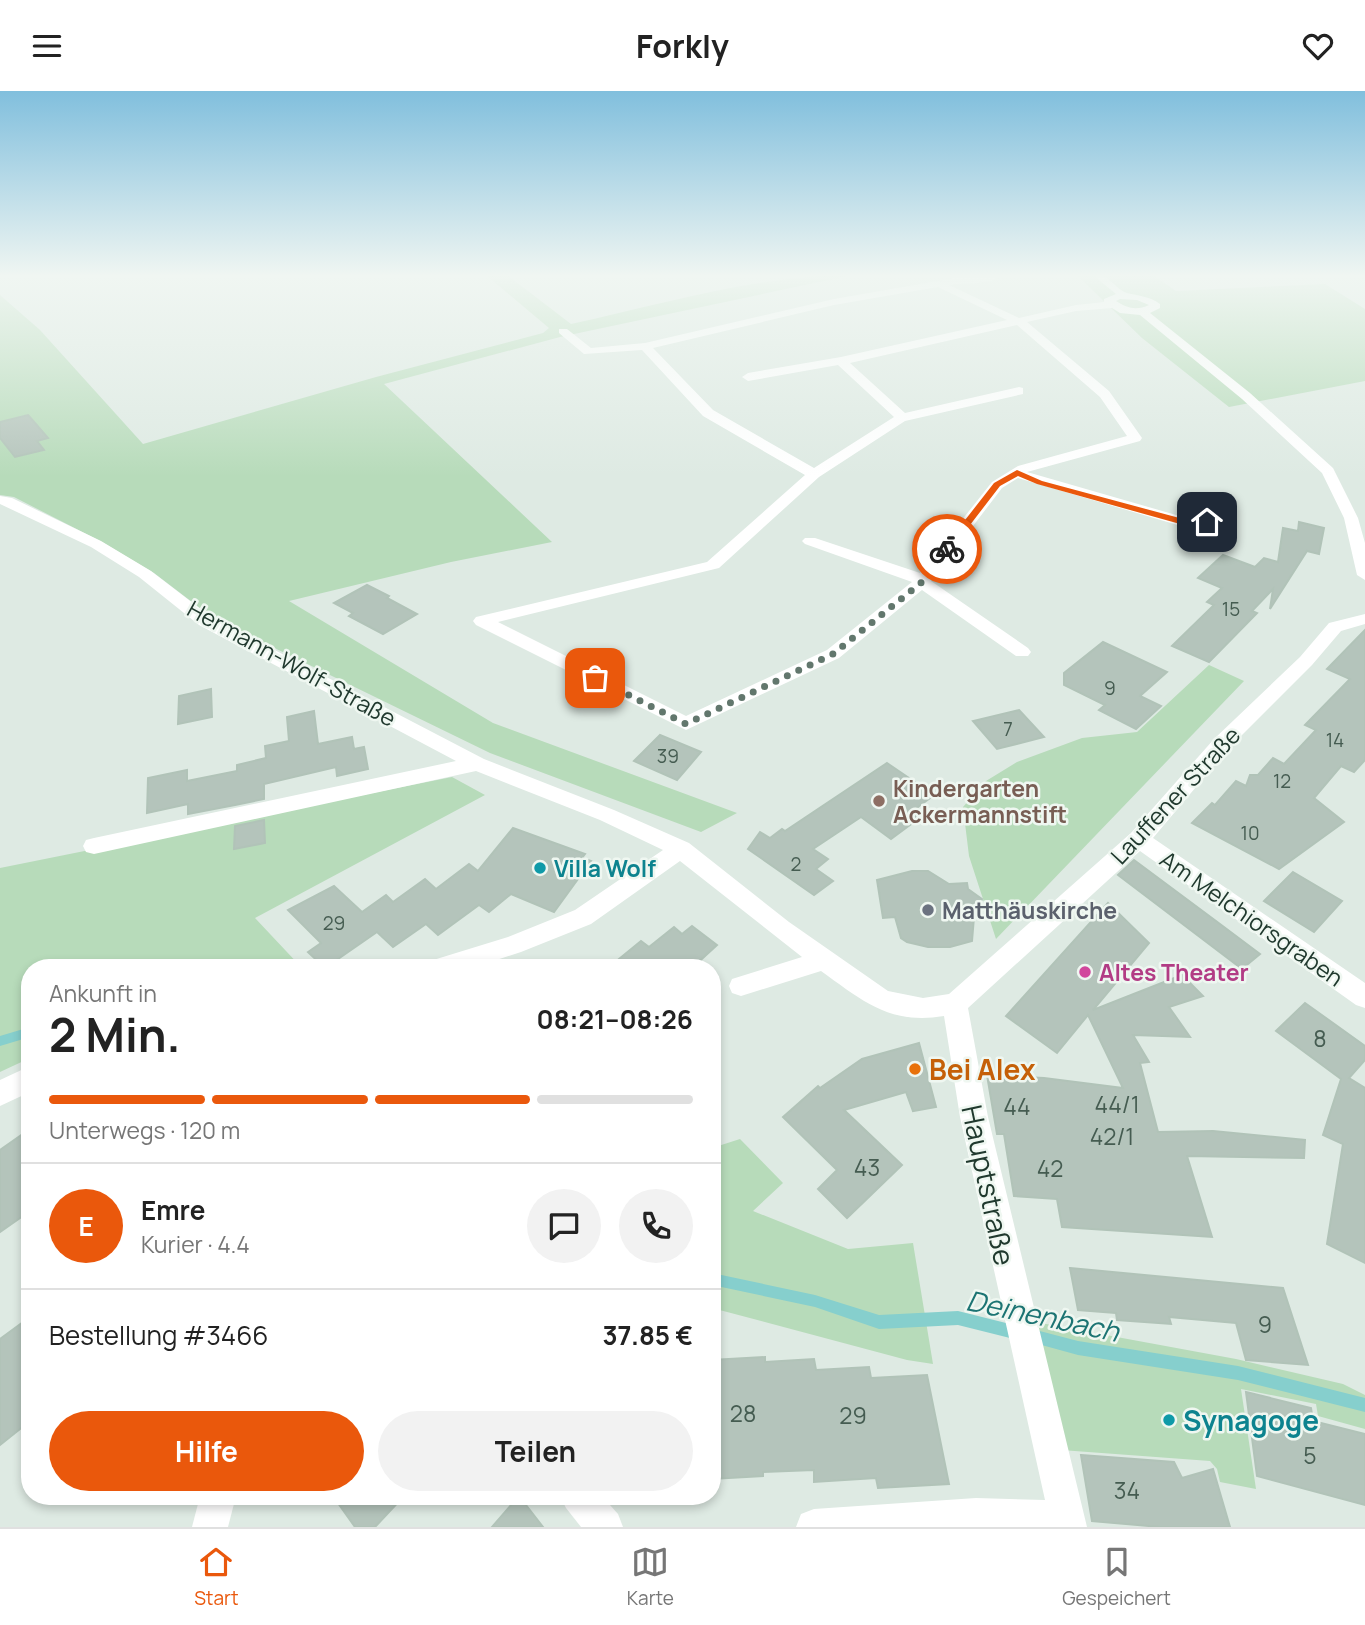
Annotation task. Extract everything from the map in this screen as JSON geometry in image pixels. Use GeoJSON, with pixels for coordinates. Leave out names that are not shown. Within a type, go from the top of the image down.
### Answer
{"type":"FeatureCollection","features":[{"type":"Feature","properties":{"kind":"street"},"geometry":{"type":"LineString","coordinates":[[576,342],[588,352],[662,342]]}},
{"type":"Feature","properties":{"kind":"street"},"geometry":{"type":"LineString","coordinates":[[748,377],[928,342]]}},
{"type":"Feature","properties":{"kind":"street"},"geometry":{"type":"LineString","coordinates":[[1019,391],[917,416],[902,417],[814,474],[713,565],[482,621],[686,724],[833,654],[922,582],[997,485],[1017,473],[1135,437],[1105,394],[1044,342]]}},
{"type":"Feature","properties":{"kind":"street"},"geometry":{"type":"LineString","coordinates":[[1180,342],[1246,396],[1328,471],[1351,517],[1365,575]]}},
{"type":"Feature","properties":{"kind":"street"},"geometry":{"type":"LineString","coordinates":[[645,346],[708,413],[814,474]]}},
{"type":"Feature","properties":{"kind":"street"},"geometry":{"type":"LineString","coordinates":[[841,361],[902,417]]}},
{"type":"Feature","properties":{"kind":"street"},"geometry":{"type":"LineString","coordinates":[[1017,473],[1039,482],[1198,526],[1207,522]]}},
{"type":"Feature","properties":{"kind":"street","name":"Hermann-Wolf-Straße"},"geometry":{"type":"LineString","coordinates":[[0,500],[8,501],[96,544],[145,574],[205,621],[477,764],[607,815],[681,849],[822,960],[882,1001],[923,1009],[954,1004]]}},
{"type":"Feature","properties":{"kind":"street"},"geometry":{"type":"LineString","coordinates":[[810,541],[915,577],[1022,652]]}},
{"type":"Feature","properties":{"kind":"street","name":"Lauffener Straße"},"geometry":{"type":"LineString","coordinates":[[954,1004],[1139,839],[1221,744],[1306,661],[1335,627],[1365,619]]}},
{"type":"Feature","properties":{"kind":"street"},"geometry":{"type":"LineString","coordinates":[[93,846],[277,804],[477,764]]}},
{"type":"Feature","properties":{"kind":"street","name":"Am Melchiorsgraben"},"geometry":{"type":"LineString","coordinates":[[1139,839],[1365,997]]}},
{"type":"Feature","properties":{"kind":"street"},"geometry":{"type":"LineString","coordinates":[[468,959],[513,945],[583,917],[681,849]]}},
{"type":"Feature","properties":{"kind":"street"},"geometry":{"type":"LineString","coordinates":[[741,986],[822,960]]}},
{"type":"Feature","properties":{"kind":"street","name":"Hauptstraße"},"geometry":{"type":"LineString","coordinates":[[954,1004],[974,1117],[1068,1523]]}},
{"type":"Feature","properties":{"kind":"street"},"geometry":{"type":"LineString","coordinates":[[0,1094],[21,1083]]}},
{"type":"Feature","properties":{"kind":"street"},"geometry":{"type":"LineString","coordinates":[[210,1527],[216,1505]]}},
{"type":"Feature","properties":{"kind":"street"},"geometry":{"type":"LineString","coordinates":[[586,1505],[605,1527]]}},
{"type":"Feature","properties":{"kind":"street"},"geometry":{"type":"LineString","coordinates":[[814,1527],[976,1516],[1068,1523]]}},
{"type":"Feature","properties":{"kind":"green space"},"geometry":{"type":"Polygon","coordinates":[[[0,342],[51,342],[143,444],[509,342],[541,342],[384,384],[552,542],[451,562],[289,601],[493,723],[737,813],[701,832],[490,753],[213,618],[154,573],[102,542],[14,497],[0,495],[0,342]]]}},
{"type":"Feature","properties":{"kind":"green space"},"geometry":{"type":"Polygon","coordinates":[[[1147,342],[1365,342],[1365,381],[1229,407],[1147,342]]]}},
{"type":"Feature","properties":{"kind":"green space"},"geometry":{"type":"Polygon","coordinates":[[[1209,665],[1244,681],[996,939],[969,856],[963,807],[986,781],[1017,762],[1082,738],[1137,732],[1209,665]]]}},
{"type":"Feature","properties":{"kind":"green space"},"geometry":{"type":"Polygon","coordinates":[[[452,777],[485,795],[255,918],[294,959],[21,959],[21,1062],[0,1072],[0,868],[452,777]]]}},
{"type":"Feature","properties":{"kind":"green space"},"geometry":{"type":"Polygon","coordinates":[[[740,1139],[783,1183],[753,1211],[848,1249],[913,1243],[933,1364],[907,1360],[721,1310],[721,1145],[740,1139]]]}},
{"type":"Feature","properties":{"kind":"green space"},"geometry":{"type":"Polygon","coordinates":[[[1030,1321],[1236,1359],[1343,1384],[1365,1395],[1365,1429],[1318,1416],[1316,1404],[1241,1389],[1256,1489],[1220,1482],[1217,1469],[1210,1461],[1061,1450],[1030,1321]]]}},
{"type":"Feature","properties":{"kind":"building"},"geometry":{"type":"Polygon","coordinates":[[[28,415],[48,438],[37,441],[44,450],[15,457],[0,438],[0,422],[28,415]]]}},
{"type":"Feature","properties":{"kind":"building"},"geometry":{"type":"Polygon","coordinates":[[[1299,522],[1324,528],[1319,554],[1307,551],[1270,609],[1273,589],[1252,611],[1257,613],[1209,662],[1172,646],[1214,605],[1207,602],[1222,588],[1198,578],[1223,555],[1255,567],[1264,558],[1278,562],[1283,528],[1298,531],[1299,522]]]}},
{"type":"Feature","properties":{"kind":"building"},"geometry":{"type":"Polygon","coordinates":[[[367,585],[417,614],[383,634],[349,616],[353,613],[334,603],[367,585]]]}},
{"type":"Feature","properties":{"kind":"building"},"geometry":{"type":"Polygon","coordinates":[[[1365,630],[1365,760],[1354,772],[1341,766],[1314,798],[1344,822],[1279,869],[1192,823],[1212,803],[1215,805],[1236,781],[1246,786],[1250,775],[1258,775],[1273,758],[1284,764],[1316,730],[1305,725],[1350,679],[1327,669],[1365,630]]]}},
{"type":"Feature","properties":{"kind":"building"},"geometry":{"type":"Polygon","coordinates":[[[1103,642],[1167,672],[1140,696],[1161,706],[1136,729],[1099,710],[1105,705],[1064,685],[1064,673],[1103,642]]]}},
{"type":"Feature","properties":{"kind":"building"},"geometry":{"type":"Polygon","coordinates":[[[211,689],[212,717],[178,724],[179,696],[211,689]]]}},
{"type":"Feature","properties":{"kind":"building"},"geometry":{"type":"Polygon","coordinates":[[[1019,710],[1044,737],[997,749],[973,721],[1019,710]]]}},
{"type":"Feature","properties":{"kind":"building"},"geometry":{"type":"Polygon","coordinates":[[[314,711],[318,744],[352,737],[354,749],[364,747],[368,769],[337,776],[336,767],[264,784],[264,799],[235,805],[188,814],[188,804],[147,813],[148,778],[187,770],[187,781],[237,771],[237,765],[266,758],[265,746],[289,741],[287,717],[314,711]]]}},
{"type":"Feature","properties":{"kind":"building"},"geometry":{"type":"Polygon","coordinates":[[[660,735],[701,752],[677,780],[634,761],[660,735]]]}},
{"type":"Feature","properties":{"kind":"building"},"geometry":{"type":"Polygon","coordinates":[[[887,763],[934,795],[914,810],[922,816],[891,839],[861,817],[813,849],[828,859],[816,869],[833,881],[814,895],[748,849],[760,832],[770,838],[782,829],[785,831],[887,763]]]}},
{"type":"Feature","properties":{"kind":"building"},"geometry":{"type":"Polygon","coordinates":[[[264,820],[265,843],[234,849],[235,826],[264,820]]]}},
{"type":"Feature","properties":{"kind":"building"},"geometry":{"type":"Polygon","coordinates":[[[513,828],[585,854],[582,858],[591,861],[554,912],[511,894],[489,912],[479,905],[438,935],[426,924],[393,947],[377,932],[338,959],[315,959],[308,952],[321,943],[288,910],[334,886],[362,912],[386,895],[393,902],[425,879],[436,889],[469,864],[478,871],[513,828]]]}},
{"type":"Feature","properties":{"kind":"building"},"geometry":{"type":"Polygon","coordinates":[[[1134,860],[1260,954],[1242,969],[1118,875],[1134,860]]]}},
{"type":"Feature","properties":{"kind":"building","name":"Matthäuskirche"},"geometry":{"type":"Polygon","coordinates":[[[912,871],[928,871],[949,884],[967,883],[968,889],[982,899],[974,917],[972,941],[950,947],[928,947],[907,942],[901,938],[895,917],[883,918],[877,880],[912,871]]]}},
{"type":"Feature","properties":{"kind":"building"},"geometry":{"type":"Polygon","coordinates":[[[1293,872],[1342,901],[1314,932],[1264,901],[1293,872]]]}},
{"type":"Feature","properties":{"kind":"building"},"geometry":{"type":"Polygon","coordinates":[[[1108,903],[1149,943],[1093,1010],[1182,975],[1203,996],[1169,1007],[1190,1037],[1133,1035],[1149,1062],[1140,1063],[1158,1132],[1213,1131],[1305,1140],[1304,1158],[1187,1156],[1212,1237],[1062,1227],[1057,1199],[1014,1196],[1004,1134],[997,1134],[987,1075],[1044,1078],[1123,1088],[1088,1015],[1057,1053],[1006,1016],[1108,903]]]}},
{"type":"Feature","properties":{"kind":"building"},"geometry":{"type":"Polygon","coordinates":[[[692,926],[717,945],[702,959],[619,959],[641,941],[649,947],[674,927],[682,934],[692,926]]]}},
{"type":"Feature","properties":{"kind":"building"},"geometry":{"type":"Polygon","coordinates":[[[1305,1003],[1365,1046],[1365,1060],[1349,1078],[1365,1088],[1365,1263],[1327,1244],[1343,1144],[1323,1135],[1341,1079],[1276,1031],[1305,1003]]]}},
{"type":"Feature","properties":{"kind":"building"},"geometry":{"type":"Polygon","coordinates":[[[919,1043],[936,1107],[913,1111],[906,1092],[844,1110],[902,1165],[847,1218],[818,1189],[837,1170],[783,1117],[818,1086],[820,1088],[862,1059],[919,1043]]]}},
{"type":"Feature","properties":{"kind":"building"},"geometry":{"type":"Polygon","coordinates":[[[21,1135],[21,1217],[0,1232],[0,1150],[21,1135]]]}},
{"type":"Feature","properties":{"kind":"building"},"geometry":{"type":"Polygon","coordinates":[[[1070,1268],[1283,1288],[1308,1365],[1246,1360],[1236,1323],[1169,1317],[1171,1324],[1117,1320],[1116,1313],[1078,1310],[1070,1268]]]}},
{"type":"Feature","properties":{"kind":"building"},"geometry":{"type":"Polygon","coordinates":[[[21,1324],[21,1428],[0,1445],[0,1339],[21,1324]]]}},
{"type":"Feature","properties":{"kind":"building"},"geometry":{"type":"Polygon","coordinates":[[[765,1357],[765,1362],[814,1359],[816,1370],[869,1367],[871,1378],[927,1375],[949,1484],[878,1488],[876,1478],[814,1482],[814,1470],[763,1472],[763,1476],[721,1478],[721,1359],[765,1357]]]}},
{"type":"Feature","properties":{"kind":"building"},"geometry":{"type":"Polygon","coordinates":[[[1246,1392],[1311,1408],[1313,1421],[1365,1434],[1365,1505],[1257,1476],[1246,1392]]]}},
{"type":"Feature","properties":{"kind":"building"},"geometry":{"type":"Polygon","coordinates":[[[1081,1455],[1174,1462],[1182,1478],[1213,1469],[1230,1527],[1160,1527],[1092,1521],[1081,1455]]]}},
{"type":"Feature","properties":{"kind":"building"},"geometry":{"type":"Polygon","coordinates":[[[339,1505],[396,1505],[375,1527],[355,1527],[339,1505]]]}},
{"type":"Feature","properties":{"kind":"building"},"geometry":{"type":"Polygon","coordinates":[[[511,1505],[526,1505],[543,1527],[492,1527],[511,1505]]]}},
{"type":"Feature","properties":{"kind":"waterway","name":"Deinenbach"},"geometry":{"type":"LineString","coordinates":[[0,1041],[21,1035]]}},
{"type":"Feature","properties":{"kind":"waterway","name":"Deinenbach"},"geometry":{"type":"LineString","coordinates":[[721,1281],[815,1301],[879,1322],[958,1318],[1018,1333]]}},
{"type":"Feature","properties":{"kind":"waterway","name":"Deinenbach"},"geometry":{"type":"LineString","coordinates":[[1032,1336],[1078,1348],[1238,1373],[1365,1405]]}},
{"type":"Feature","properties":{"kind":"way so far"},"geometry":{"type":"LineString","coordinates":[[595,678],[686,724],[833,654],[922,582],[947,549]]}},
{"type":"Feature","properties":{"kind":"place","name":"Kindergarten Ackermannstift"},"geometry":{"type":"Point","coordinates":[879,801]}},
{"type":"Feature","properties":{"kind":"place","name":"Villa Wolf"},"geometry":{"type":"Point","coordinates":[540,868]}},
{"type":"Feature","properties":{"kind":"place","name":"Matthäuskirche"},"geometry":{"type":"Point","coordinates":[928,910]}},
{"type":"Feature","properties":{"kind":"place","name":"Altes Theater"},"geometry":{"type":"Point","coordinates":[1085,972]}},
{"type":"Feature","properties":{"kind":"place","name":"Bei Alex"},"geometry":{"type":"Point","coordinates":[915,1069]}},
{"type":"Feature","properties":{"kind":"place","name":"Synagoge"},"geometry":{"type":"Point","coordinates":[1169,1420]}},
{"type":"Feature","properties":{"kind":"route"},"geometry":{"type":"LineString","coordinates":[[947,549],[997,485],[1017,473],[1039,482],[1198,526],[1207,522]]}}]}
